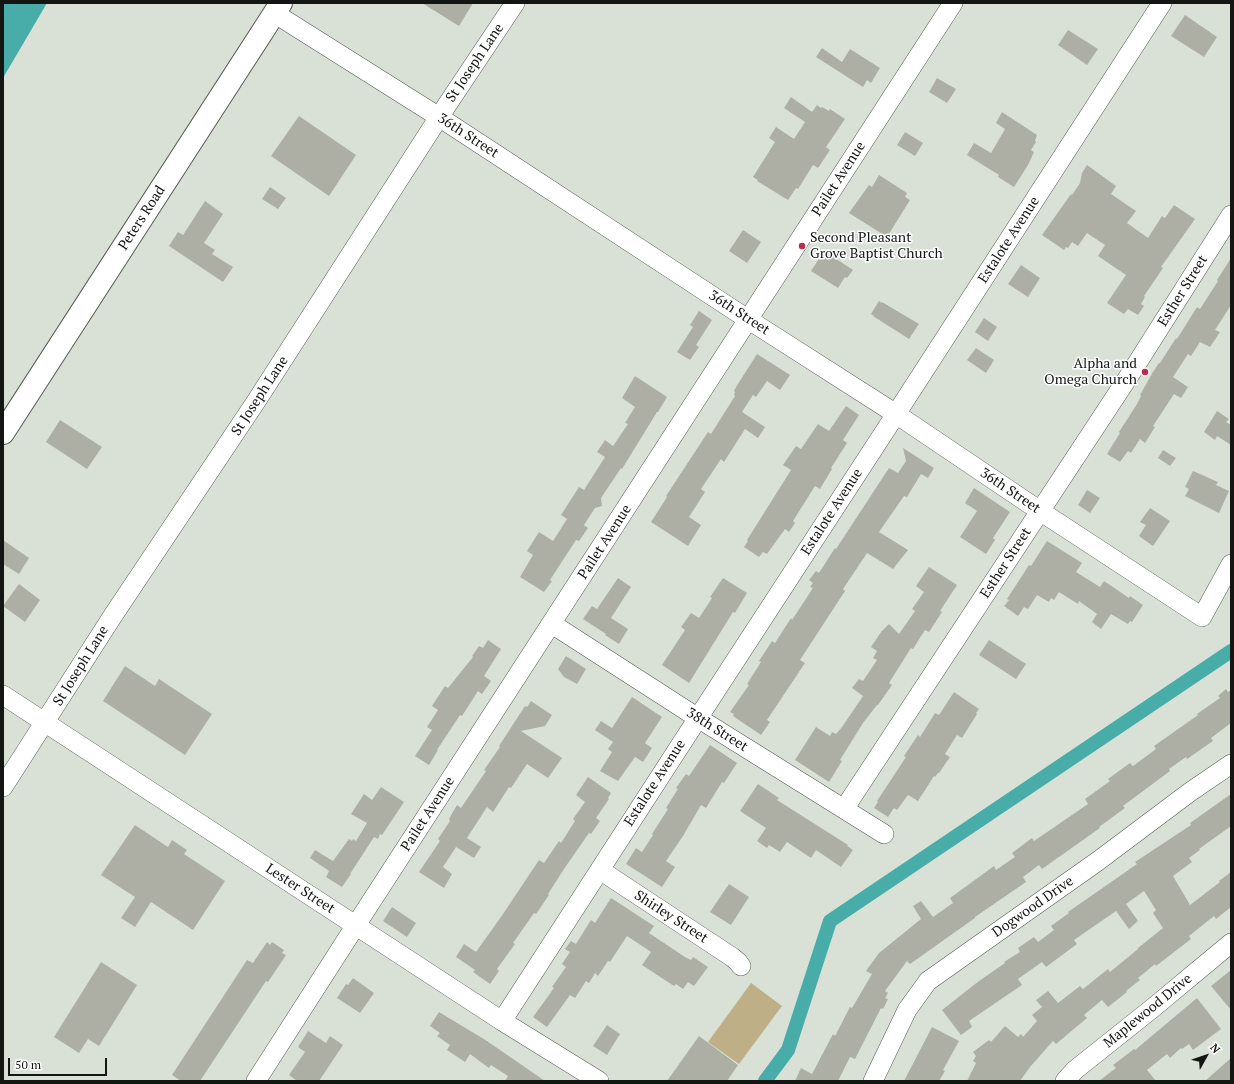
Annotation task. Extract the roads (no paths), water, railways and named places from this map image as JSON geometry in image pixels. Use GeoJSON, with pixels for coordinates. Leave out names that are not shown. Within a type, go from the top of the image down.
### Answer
{"type":"FeatureCollection","features":[{"type":"Feature","properties":{"kind":"main road","name":"Peters Road"},"geometry":{"type":"LineString","coordinates":[[3,433],[277,8]]}},
{"type":"Feature","properties":{"kind":"street","name":"St Joseph Lane"},"geometry":{"type":"LineString","coordinates":[[3,787],[112,617],[261,394],[439,117],[515,3]]}},
{"type":"Feature","properties":{"kind":"street","name":"Pailet Avenue"},"geometry":{"type":"LineString","coordinates":[[259,1080],[356,925],[953,3]]}},
{"type":"Feature","properties":{"kind":"street","name":"Estalote Avenue"},"geometry":{"type":"LineString","coordinates":[[502,1021],[1162,3]]}},
{"type":"Feature","properties":{"kind":"street","name":"36th Street"},"geometry":{"type":"LineString","coordinates":[[277,8],[439,117],[749,320],[896,414],[1040,511],[1202,616],[1231,564]]}},
{"type":"Feature","properties":{"kind":"street","name":"Esther Street"},"geometry":{"type":"LineString","coordinates":[[844,809],[1129,376],[1231,215]]}},
{"type":"Feature","properties":{"kind":"street","name":"38th Street"},"geometry":{"type":"LineString","coordinates":[[552,624],[698,718],[884,834]]}},
{"type":"Feature","properties":{"kind":"street","name":"Lester Street"},"geometry":{"type":"LineString","coordinates":[[3,695],[502,1021],[599,1081]]}},
{"type":"Feature","properties":{"kind":"street","name":"Dogwood Drive"},"geometry":{"type":"LineString","coordinates":[[873,1081],[907,1010],[928,981],[1098,861],[1190,792],[1231,764]]}},
{"type":"Feature","properties":{"kind":"street","name":"Shirley Street"},"geometry":{"type":"LineString","coordinates":[[600,870],[732,957],[740,966]]}},
{"type":"Feature","properties":{"kind":"street","name":"Maplewood Drive"},"geometry":{"type":"LineString","coordinates":[[1065,1081],[1075,1070],[1231,943]]}},
{"type":"Feature","properties":{"kind":"water"},"geometry":{"type":"Polygon","coordinates":[[[3,3],[47,3],[3,78],[3,3]]]}},
{"type":"Feature","properties":{"kind":"waterway"},"geometry":{"type":"LineString","coordinates":[[765,1081],[788,1050],[830,921],[1231,651]]}},
{"type":"Feature","properties":{"kind":"place","name":"Second Pleasant Grove Baptist Church"},"geometry":{"type":"Point","coordinates":[802,246]}},
{"type":"Feature","properties":{"kind":"place","name":"Alpha and Omega Church"},"geometry":{"type":"Point","coordinates":[1145,372]}}]}
